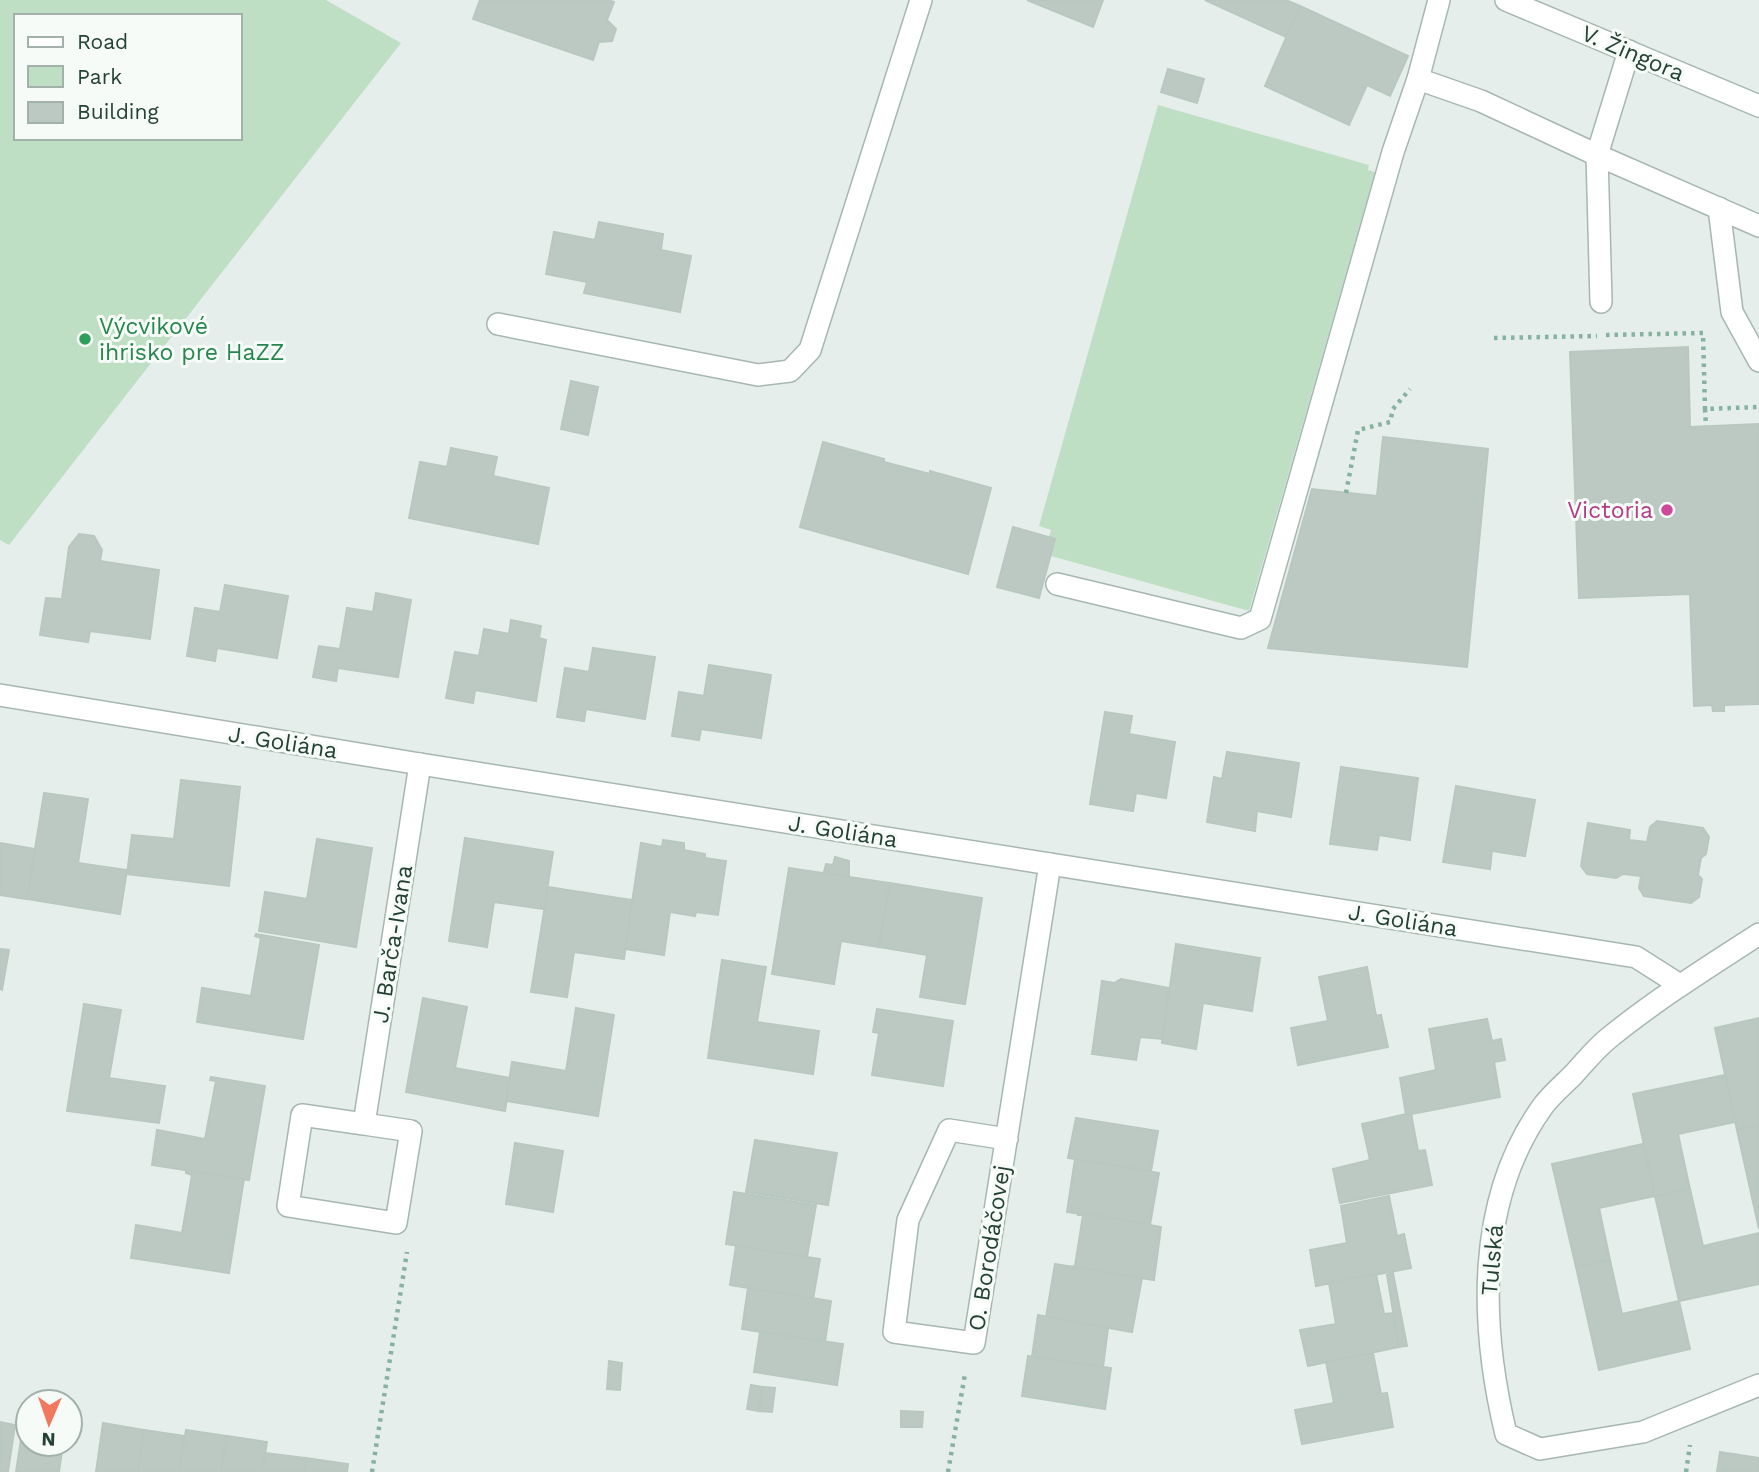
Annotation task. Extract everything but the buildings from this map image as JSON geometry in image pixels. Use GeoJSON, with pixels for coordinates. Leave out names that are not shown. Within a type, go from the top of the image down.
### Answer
{"type":"FeatureCollection","features":[{"type":"Feature","properties":{"kind":"street"},"geometry":{"type":"LineString","coordinates":[[498,324],[758,375],[790,371],[810,351],[921,0]]}},
{"type":"Feature","properties":{"kind":"street"},"geometry":{"type":"LineString","coordinates":[[1057,584],[1241,628],[1260,618],[1439,0]]}},
{"type":"Feature","properties":{"kind":"street","name":"V. Žingora"},"geometry":{"type":"LineString","coordinates":[[1517,2],[1759,106]]}},
{"type":"Feature","properties":{"kind":"street"},"geometry":{"type":"LineString","coordinates":[[1601,302],[1597,155],[1629,51]]}},
{"type":"Feature","properties":{"kind":"street"},"geometry":{"type":"LineString","coordinates":[[1418,79],[1481,101],[1759,226]]}},
{"type":"Feature","properties":{"kind":"street"},"geometry":{"type":"LineString","coordinates":[[1719,208],[1732,312],[1759,361]]}},
{"type":"Feature","properties":{"kind":"street","name":"J. Goliána"},"geometry":{"type":"LineString","coordinates":[[0,695],[1636,957],[1680,985]]}},
{"type":"Feature","properties":{"kind":"street","name":"J. Barča-Ivana"},"geometry":{"type":"LineString","coordinates":[[364,1124],[420,764]]}},
{"type":"Feature","properties":{"kind":"street","name":"O. Borodáčovej"},"geometry":{"type":"LineString","coordinates":[[1007,1139],[949,1130],[908,1220],[894,1332],[974,1343],[1007,1139],[1050,864]]}},
{"type":"Feature","properties":{"kind":"street","name":"Tulská"},"geometry":{"type":"LineString","coordinates":[[1759,934],[1680,985],[1608,1038],[1544,1105],[1516,1152],[1498,1203],[1488,1270],[1489,1324],[1495,1389],[1506,1434],[1539,1450],[1643,1432],[1759,1385]]}},
{"type":"Feature","properties":{"kind":"street"},"geometry":{"type":"LineString","coordinates":[[303,1115],[364,1124],[411,1131],[396,1223],[288,1206],[303,1115]]}},
{"type":"Feature","properties":{"kind":"path"},"geometry":{"type":"LineString","coordinates":[[1494,338],[1703,333],[1706,426]]}},
{"type":"Feature","properties":{"kind":"path"},"geometry":{"type":"LineString","coordinates":[[1346,493],[1358,430],[1390,422],[1393,410],[1410,389]]}},
{"type":"Feature","properties":{"kind":"path"},"geometry":{"type":"LineString","coordinates":[[1705,409],[1759,407]]}},
{"type":"Feature","properties":{"kind":"path"},"geometry":{"type":"LineString","coordinates":[[372,1472],[408,1247],[396,1223]]}},
{"type":"Feature","properties":{"kind":"path"},"geometry":{"type":"LineString","coordinates":[[948,1472],[967,1363],[974,1343]]}},
{"type":"Feature","properties":{"kind":"green space","name":"Výcvikové ihrisko pre HaZZ"},"geometry":{"type":"Polygon","coordinates":[[[0,0],[326,0],[401,43],[9,545],[0,540],[0,0]]]}},
{"type":"Feature","properties":{"kind":"green space"},"geometry":{"type":"Polygon","coordinates":[[[1158,105],[1369,165],[1368,170],[1375,172],[1249,611],[1044,554],[1051,530],[1039,526],[1158,105]]]}},
{"type":"Feature","properties":{"kind":"place","name":"Výcvikové ihrisko pre HaZZ"},"geometry":{"type":"Point","coordinates":[85,339]}},
{"type":"Feature","properties":{"kind":"place","name":"Victoria"},"geometry":{"type":"Point","coordinates":[1667,510]}}]}
